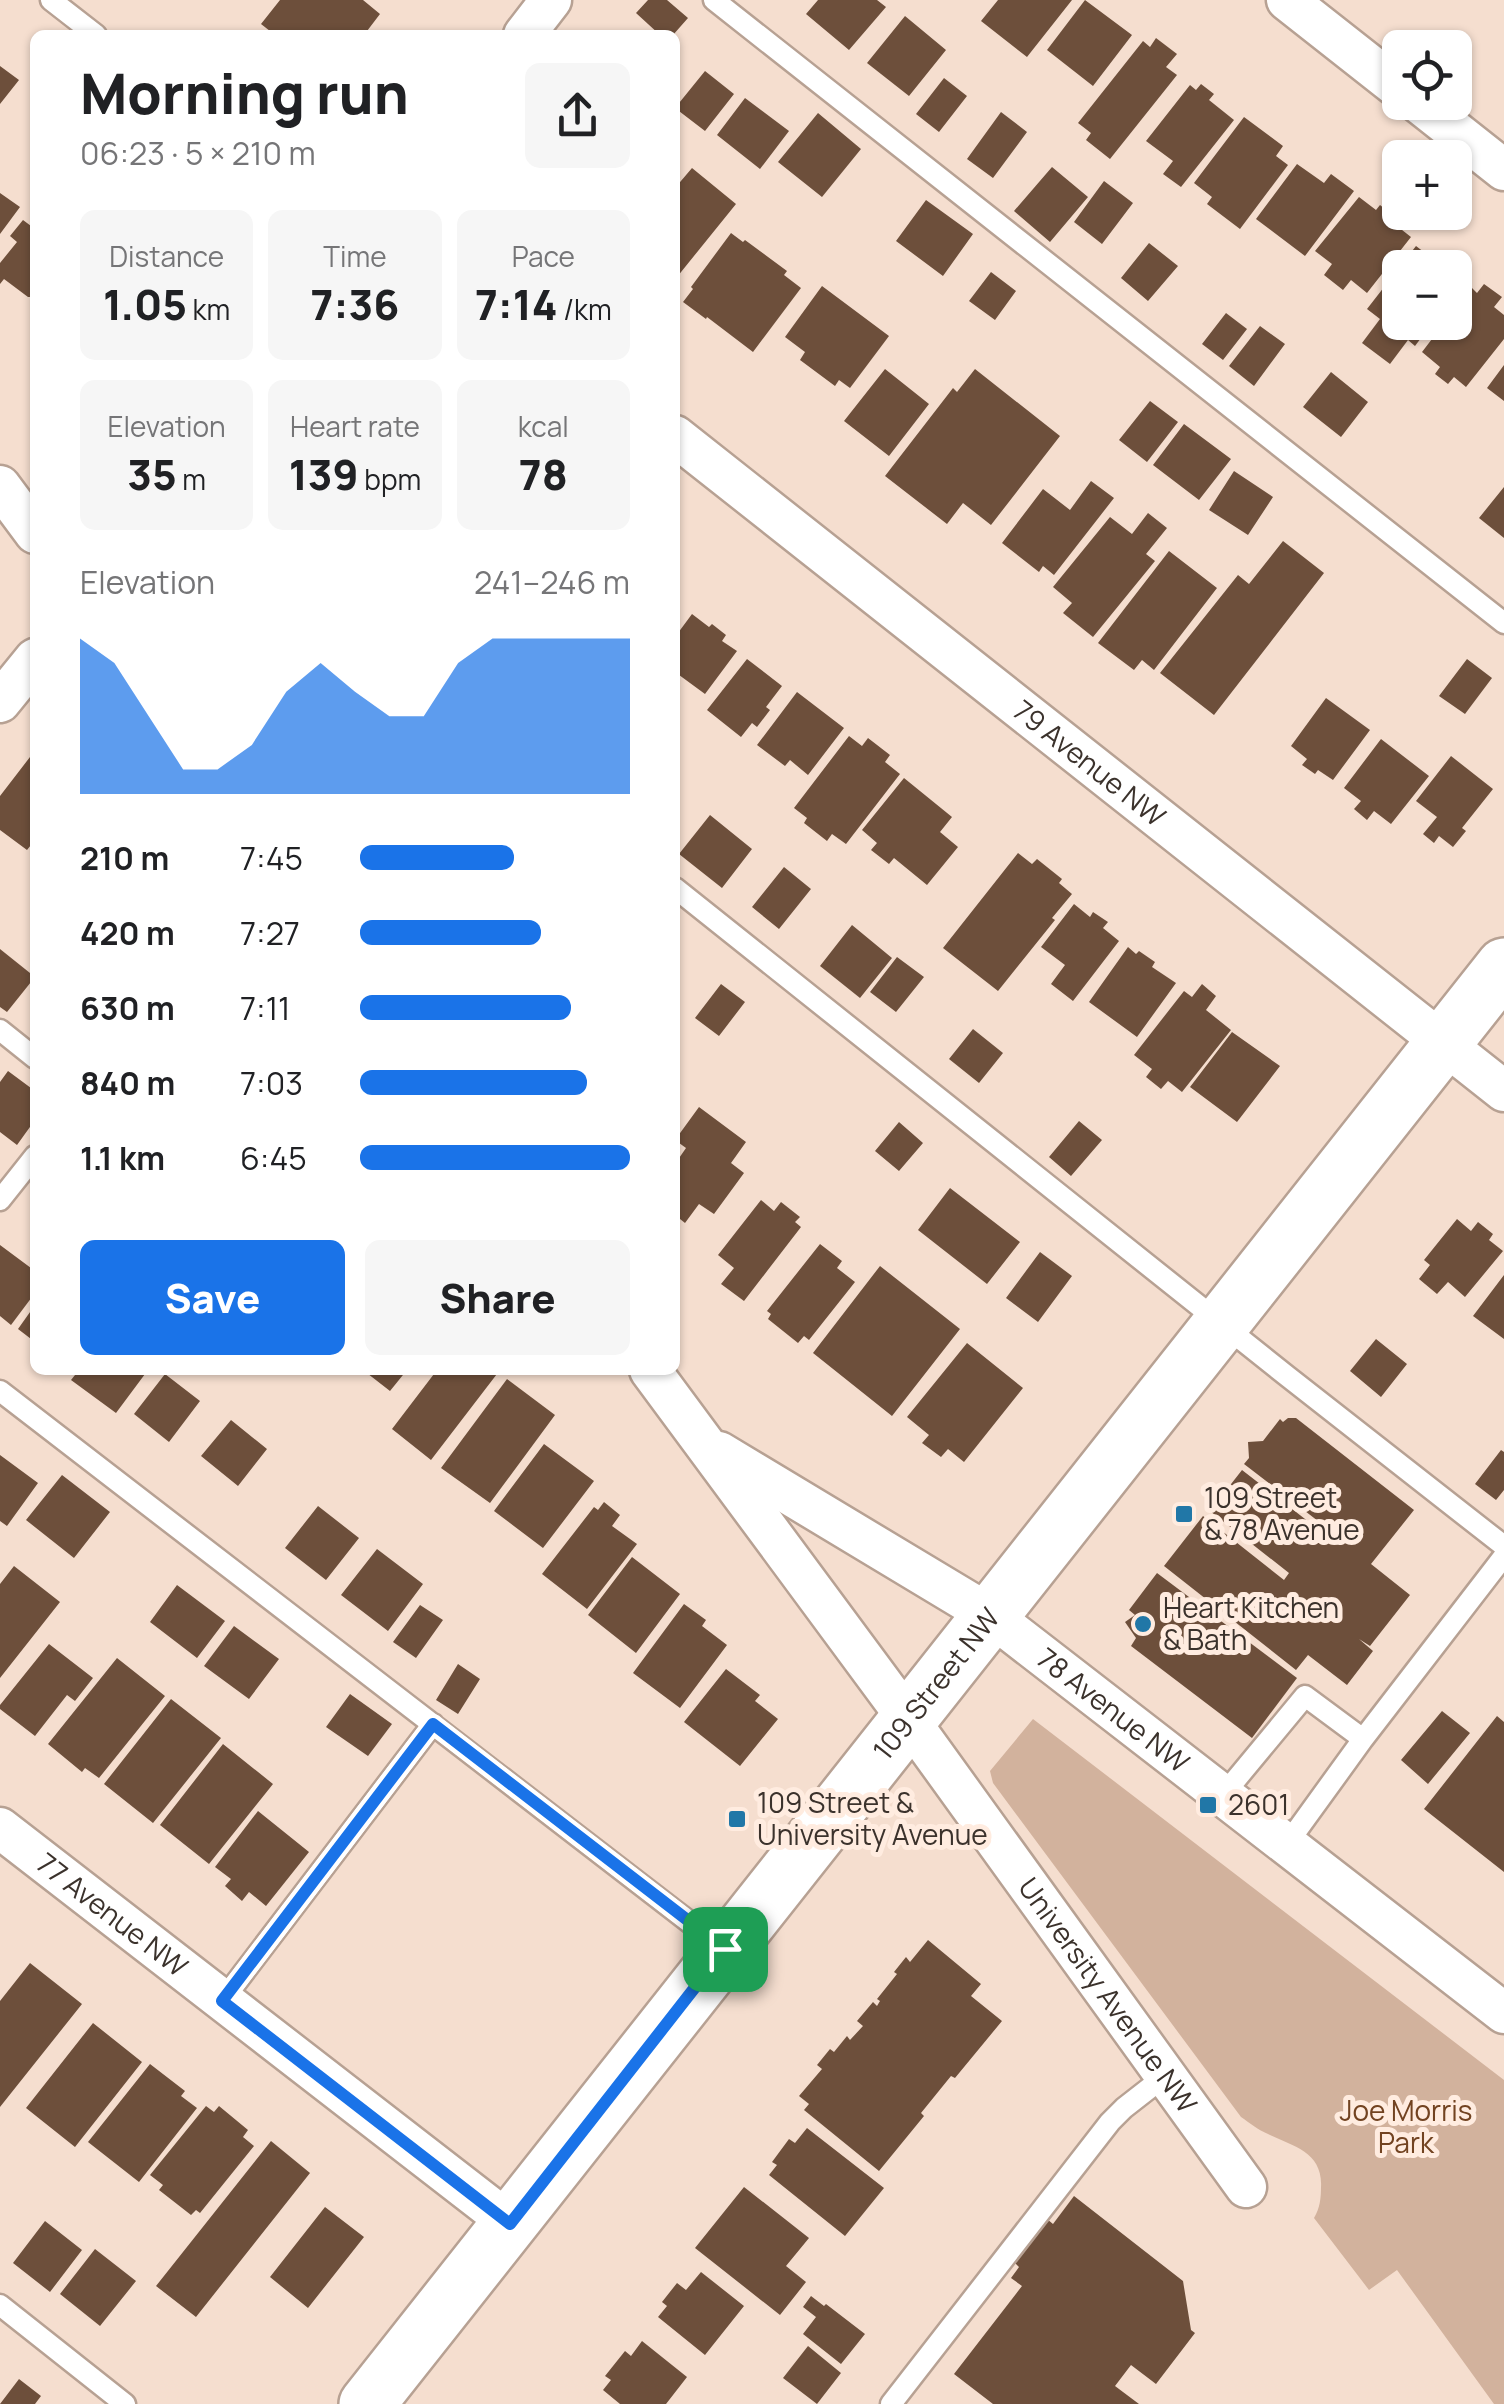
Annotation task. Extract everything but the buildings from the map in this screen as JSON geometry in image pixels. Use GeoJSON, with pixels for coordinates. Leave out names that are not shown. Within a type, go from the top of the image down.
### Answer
{"type":"FeatureCollection","features":[{"type":"Feature","properties":{"kind":"main road","name":"109 Street NW"},"geometry":{"type":"LineString","coordinates":[[367,2404],[1504,966]]}},
{"type":"Feature","properties":{"kind":"street"},"geometry":{"type":"LineString","coordinates":[[528,30],[551,0]]}},
{"type":"Feature","properties":{"kind":"street"},"geometry":{"type":"LineString","coordinates":[[1287,0],[1382,74]]}},
{"type":"Feature","properties":{"kind":"street"},"geometry":{"type":"LineString","coordinates":[[1441,120],[1504,170]]}},
{"type":"Feature","properties":{"kind":"street","name":"79 Avenue NW"},"geometry":{"type":"LineString","coordinates":[[680,440],[1504,1092]]}},
{"type":"Feature","properties":{"kind":"street"},"geometry":{"type":"LineString","coordinates":[[0,486],[30,527]]}},
{"type":"Feature","properties":{"kind":"street"},"geometry":{"type":"LineString","coordinates":[[0,702],[30,665]]}},
{"type":"Feature","properties":{"kind":"street","name":"University Avenue NW"},"geometry":{"type":"LineString","coordinates":[[654,1375],[1246,2187]]}},
{"type":"Feature","properties":{"kind":"street","name":"78 Avenue NW"},"geometry":{"type":"LineString","coordinates":[[703,1442],[990,1615],[1504,2013]]}},
{"type":"Feature","properties":{"kind":"street","name":"77 Avenue NW"},"geometry":{"type":"LineString","coordinates":[[0,1828],[510,2224]]}},
{"type":"Feature","properties":{"kind":"lane"},"geometry":{"type":"LineString","coordinates":[[52,0],[90,30]]}},
{"type":"Feature","properties":{"kind":"lane"},"geometry":{"type":"LineString","coordinates":[[714,0],[1504,623]]}},
{"type":"Feature","properties":{"kind":"lane"},"geometry":{"type":"LineString","coordinates":[[680,892],[1504,1546]]}},
{"type":"Feature","properties":{"kind":"lane"},"geometry":{"type":"LineString","coordinates":[[0,1030],[30,1054]]}},
{"type":"Feature","properties":{"kind":"lane"},"geometry":{"type":"LineString","coordinates":[[0,1200],[30,1162]]}},
{"type":"Feature","properties":{"kind":"lane"},"geometry":{"type":"LineString","coordinates":[[0,1390],[725,1949]]}},
{"type":"Feature","properties":{"kind":"lane"},"geometry":{"type":"LineString","coordinates":[[1287,1844],[1362,1739],[1504,1556]]}},
{"type":"Feature","properties":{"kind":"lane"},"geometry":{"type":"LineString","coordinates":[[1223,1796],[1306,1696],[1362,1739]]}},
{"type":"Feature","properties":{"kind":"lane"},"geometry":{"type":"LineString","coordinates":[[222,2001],[433,1724]]}},
{"type":"Feature","properties":{"kind":"lane"},"geometry":{"type":"LineString","coordinates":[[891,2404],[1110,2122],[1165,2076]]}},
{"type":"Feature","properties":{"kind":"lane"},"geometry":{"type":"LineString","coordinates":[[0,2305],[125,2404]]}},
{"type":"Feature","properties":{"kind":"green space","name":"Joe Morris Park"},"geometry":{"type":"Polygon","coordinates":[[[1033,1719],[1504,2080],[1504,2404],[1494,2404],[1397,2270],[1369,2290],[1314,2218],[1321,2187],[1312,2158],[1241,2117],[993,1783],[990,1771],[1033,1719]]]}},
{"type":"Feature","properties":{"kind":"place","name":"109 Street & 78 Avenue"},"geometry":{"type":"Point","coordinates":[1184,1514]}},
{"type":"Feature","properties":{"kind":"place","name":"Heart Kitchen & Bath"},"geometry":{"type":"Point","coordinates":[1143,1624]}},
{"type":"Feature","properties":{"kind":"place","name":"2601"},"geometry":{"type":"Point","coordinates":[1208,1805]}},
{"type":"Feature","properties":{"kind":"place","name":"109 Street & University Avenue"},"geometry":{"type":"Point","coordinates":[737,1819]}},
{"type":"Feature","properties":{"kind":"route"},"geometry":{"type":"LineString","coordinates":[[433,1724],[725,1949],[510,2224],[222,2001],[433,1724]]}}]}
